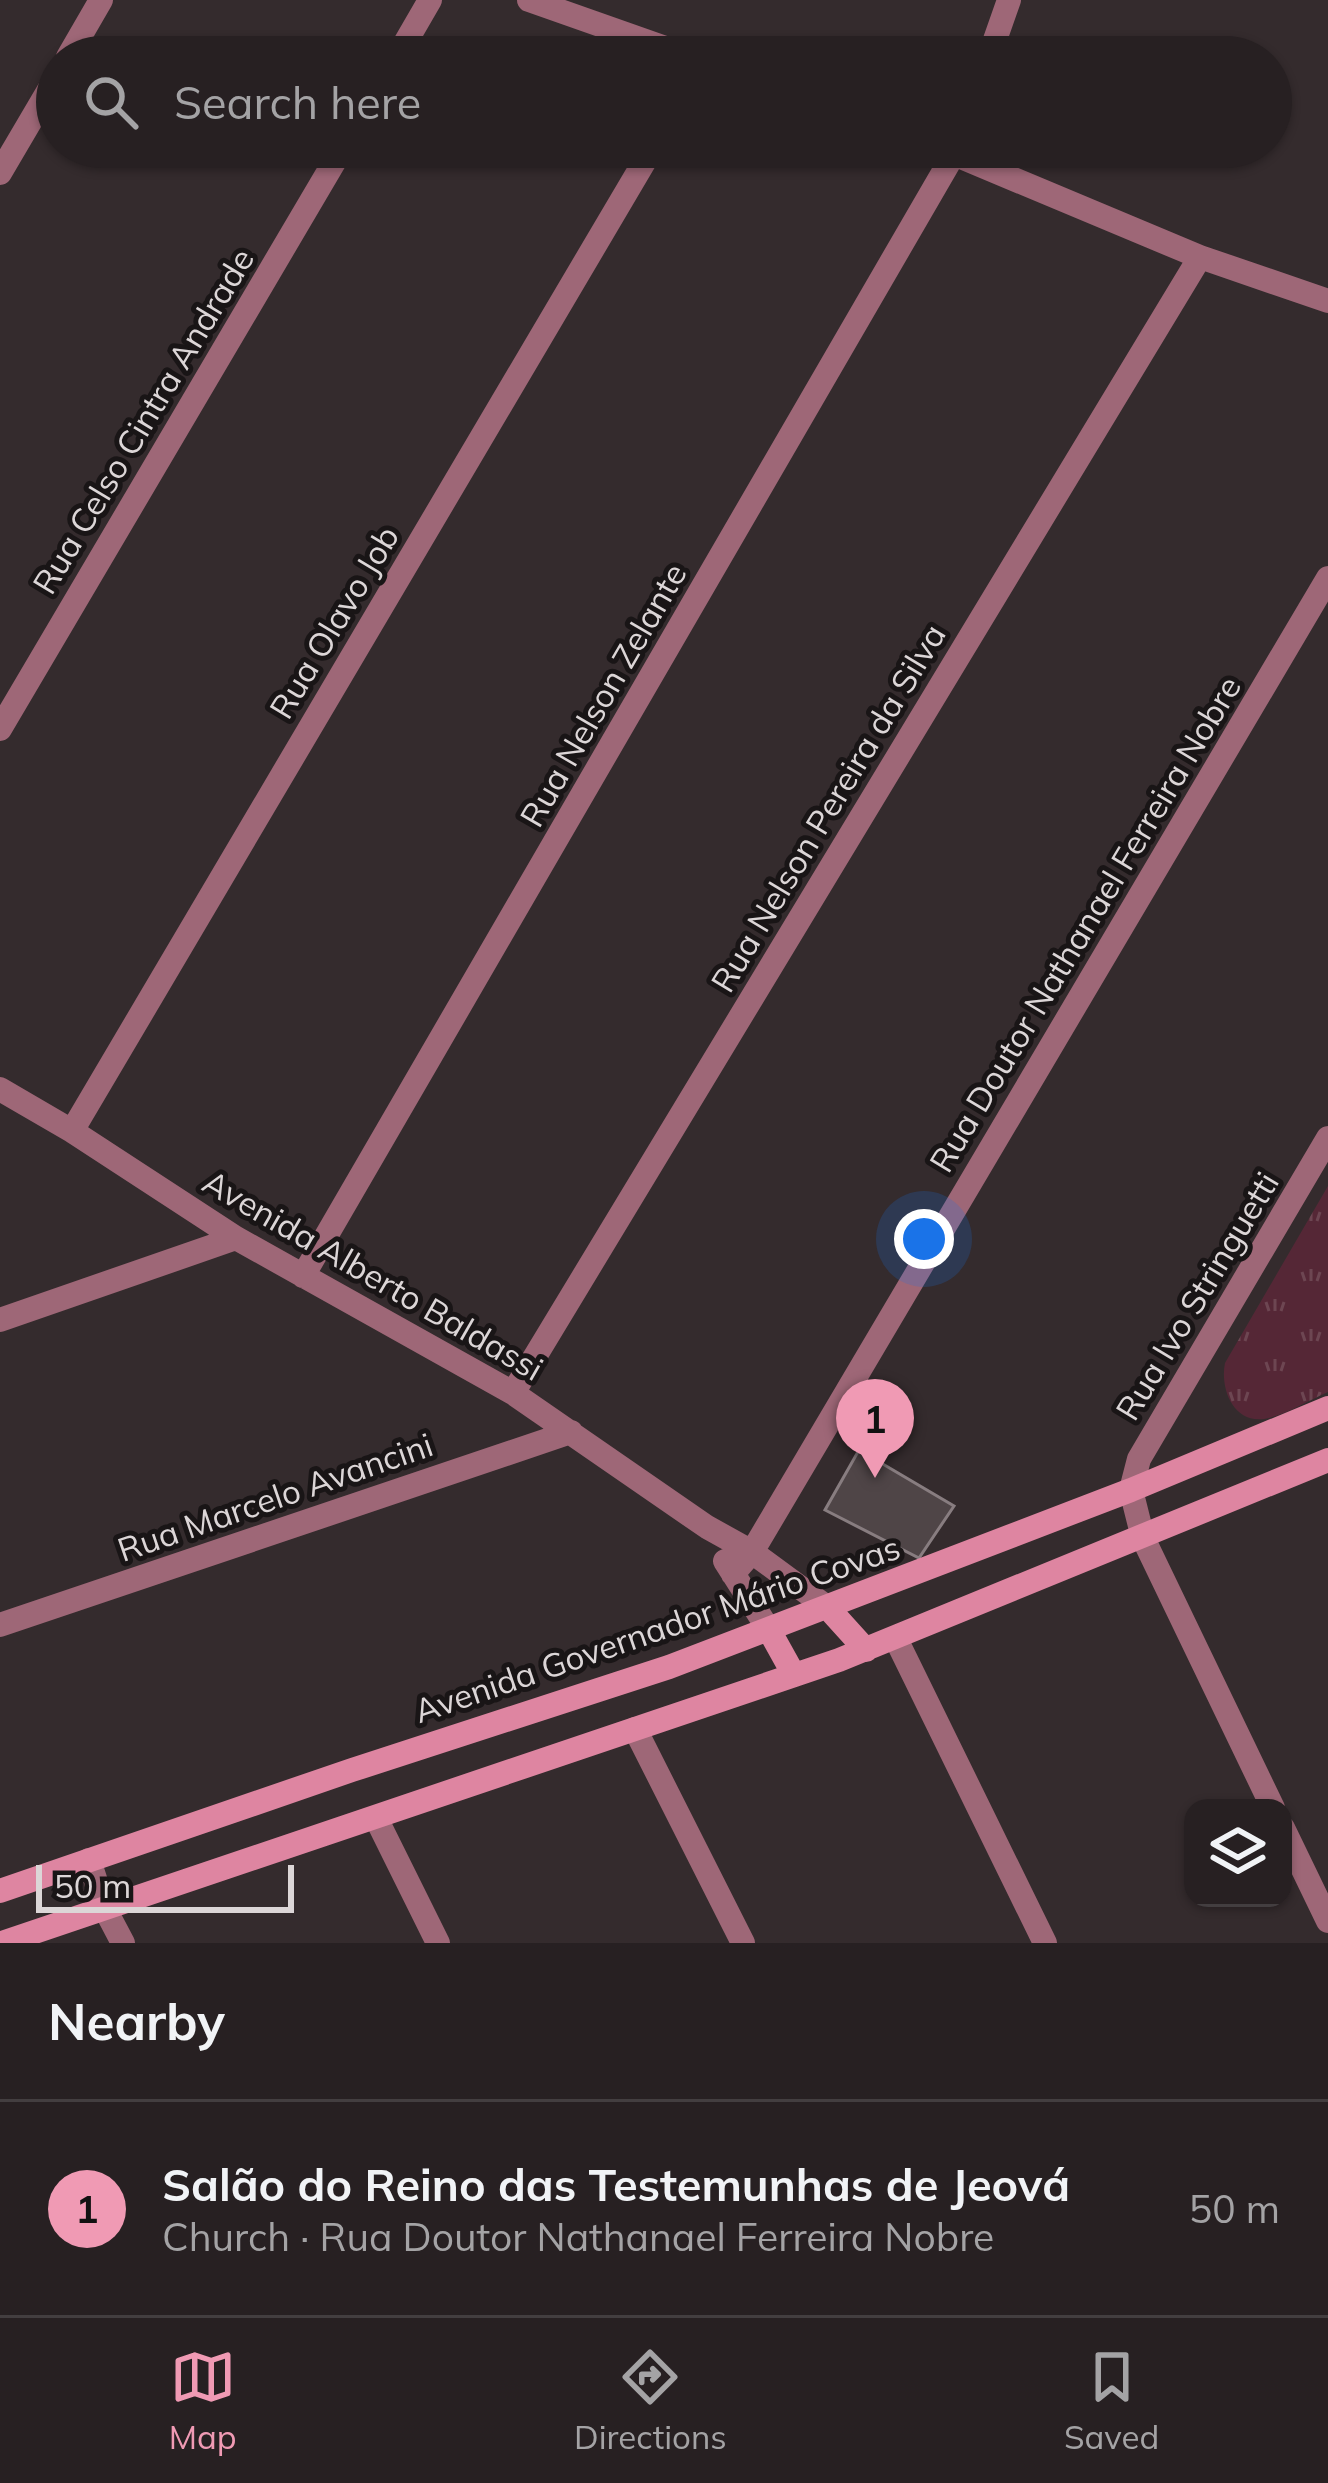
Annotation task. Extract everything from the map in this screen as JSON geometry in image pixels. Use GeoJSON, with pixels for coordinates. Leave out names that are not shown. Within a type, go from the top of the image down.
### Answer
{"type":"FeatureCollection","features":[{"type":"Feature","properties":{"kind":"main road","name":"Avenida Governador Mário Covas"},"geometry":{"type":"LineString","coordinates":[[0,1892],[669,1667],[1131,1490],[1328,1408]]}},
{"type":"Feature","properties":{"kind":"main road"},"geometry":{"type":"LineString","coordinates":[[2,1943],[866,1650],[1328,1460]]}},
{"type":"Feature","properties":{"kind":"main road"},"geometry":{"type":"LineString","coordinates":[[828,1608],[866,1650]]}},
{"type":"Feature","properties":{"kind":"main road"},"geometry":{"type":"LineString","coordinates":[[769,1630],[794,1675]]}},
{"type":"Feature","properties":{"kind":"street"},"geometry":{"type":"LineString","coordinates":[[80,36],[101,0]]}},
{"type":"Feature","properties":{"kind":"street"},"geometry":{"type":"LineString","coordinates":[[409,36],[430,0]]}},
{"type":"Feature","properties":{"kind":"street"},"geometry":{"type":"LineString","coordinates":[[529,0],[631,36]]}},
{"type":"Feature","properties":{"kind":"street"},"geometry":{"type":"LineString","coordinates":[[996,36],[1009,0]]}},
{"type":"Feature","properties":{"kind":"street"},"geometry":{"type":"LineString","coordinates":[[0,173],[36,112]]}},
{"type":"Feature","properties":{"kind":"street","name":"Rua Celso Cintra Andrade"},"geometry":{"type":"LineString","coordinates":[[0,729],[332,168]]}},
{"type":"Feature","properties":{"kind":"street","name":"Rua Olavo Job"},"geometry":{"type":"LineString","coordinates":[[72,1131],[641,168]]}},
{"type":"Feature","properties":{"kind":"street","name":"Rua Nelson Zelante"},"geometry":{"type":"LineString","coordinates":[[304,1276],[939,168]]}},
{"type":"Feature","properties":{"kind":"street"},"geometry":{"type":"LineString","coordinates":[[994,168],[1200,257],[1328,301]]}},
{"type":"Feature","properties":{"kind":"street","name":"Rua Nelson Pereira da Silva"},"geometry":{"type":"LineString","coordinates":[[513,1393],[1200,257]]}},
{"type":"Feature","properties":{"kind":"street","name":"Rua Doutor Nathanael Ferreira Nobre"},"geometry":{"type":"LineString","coordinates":[[733,1574],[752,1552],[1328,578]]}},
{"type":"Feature","properties":{"kind":"street","name":"Avenida Alberto Baldassi"},"geometry":{"type":"LineString","coordinates":[[0,1089],[236,1238],[513,1393],[828,1608]]}},
{"type":"Feature","properties":{"kind":"street","name":"Rua Ivo Stringuetti"},"geometry":{"type":"LineString","coordinates":[[1131,1490],[1139,1460],[1328,1138]]}},
{"type":"Feature","properties":{"kind":"street"},"geometry":{"type":"LineString","coordinates":[[0,1320],[236,1238]]}},
{"type":"Feature","properties":{"kind":"street","name":"Rua Marcelo Avancini"},"geometry":{"type":"LineString","coordinates":[[0,1624],[571,1432]]}},
{"type":"Feature","properties":{"kind":"street"},"geometry":{"type":"LineString","coordinates":[[1131,1490],[1142,1538],[1269,1799]]}},
{"type":"Feature","properties":{"kind":"street","name":"Avenida Alberto Baldassi"},"geometry":{"type":"LineString","coordinates":[[707,1527],[769,1630]]}},
{"type":"Feature","properties":{"kind":"street"},"geometry":{"type":"LineString","coordinates":[[896,1639],[1045,1943]]}},
{"type":"Feature","properties":{"kind":"street"},"geometry":{"type":"LineString","coordinates":[[635,1729],[743,1943]]}},
{"type":"Feature","properties":{"kind":"street"},"geometry":{"type":"LineString","coordinates":[[376,1818],[438,1943]]}},
{"type":"Feature","properties":{"kind":"street"},"geometry":{"type":"LineString","coordinates":[[1292,1847],[1328,1921]]}},
{"type":"Feature","properties":{"kind":"street"},"geometry":{"type":"LineString","coordinates":[[89,1861],[104,1907],[123,1943]]}},
{"type":"Feature","properties":{"kind":"green space"},"geometry":{"type":"Polygon","coordinates":[[[1328,1186],[1328,1392],[1280,1415],[1253,1419],[1231,1402],[1224,1382],[1225,1363],[1328,1186]]]}},
{"type":"Feature","properties":{"kind":"building"},"geometry":{"type":"Polygon","coordinates":[[[859,1450],[954,1506],[919,1558],[825,1510],[859,1450]]]}},
{"type":"Feature","properties":{"kind":"place","name":"Salão do Reino das Testemunhas de Jeová"},"geometry":{"type":"Point","coordinates":[875,1478]}}]}
